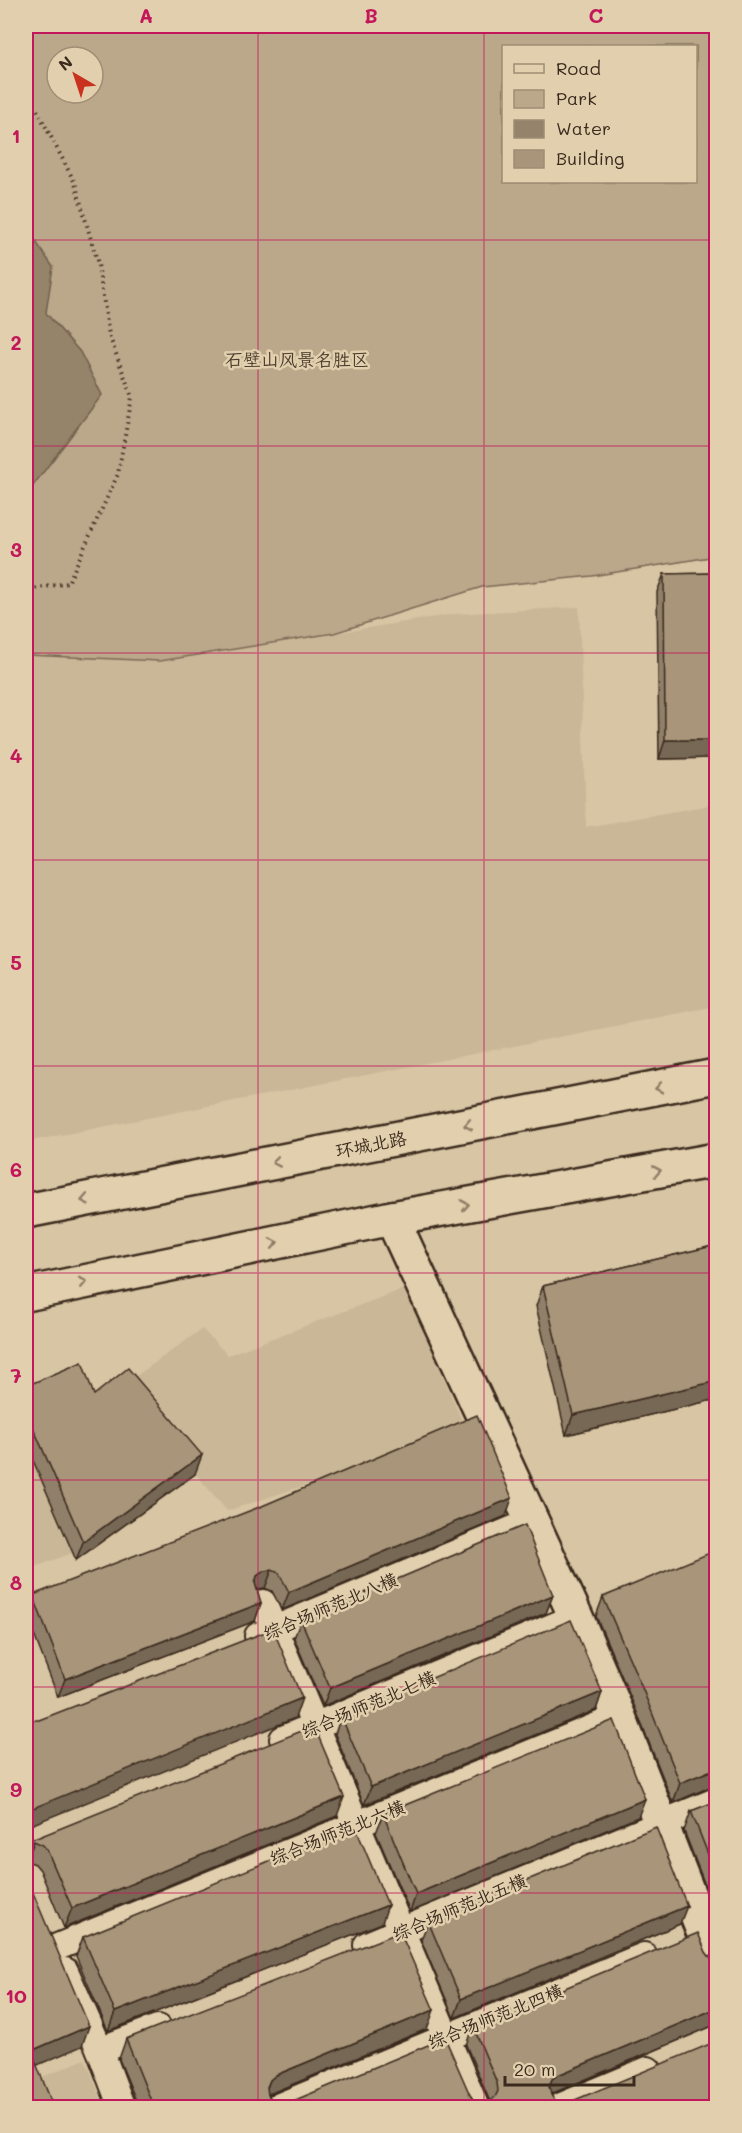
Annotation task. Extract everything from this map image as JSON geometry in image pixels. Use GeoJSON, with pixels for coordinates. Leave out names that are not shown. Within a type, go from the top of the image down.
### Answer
{"type":"FeatureCollection","features":[{"type":"Feature","properties":{"kind":"main road","name":"环城北路"},"geometry":{"type":"LineString","coordinates":[[26,1211],[717,1076]]}},
{"type":"Feature","properties":{"kind":"main road"},"geometry":{"type":"LineString","coordinates":[[26,1294],[392,1218],[717,1161]]}},
{"type":"Feature","properties":{"kind":"main road"},"geometry":{"type":"LineString","coordinates":[[392,1218],[533,1521],[619,1717],[660,1823],[693,1936],[717,1964]]}},
{"type":"Feature","properties":{"kind":"lane","name":"综合场师范北八横"},"geometry":{"type":"LineString","coordinates":[[231,1647],[533,1521]]}},
{"type":"Feature","properties":{"kind":"lane"},"geometry":{"type":"LineString","coordinates":[[263,1603],[476,2108]]}},
{"type":"Feature","properties":{"kind":"lane","name":"综合场师范北七横"},"geometry":{"type":"LineString","coordinates":[[259,1749],[576,1617]]}},
{"type":"Feature","properties":{"kind":"lane","name":"综合场师范北六横"},"geometry":{"type":"LineString","coordinates":[[100,2050],[51,1937],[357,1824],[619,1717]]}},
{"type":"Feature","properties":{"kind":"lane","name":"综合场师范北五横"},"geometry":{"type":"LineString","coordinates":[[349,1952],[717,1801]]}},
{"type":"Feature","properties":{"kind":"lane","name":"综合场师范北四横"},"geometry":{"type":"LineString","coordinates":[[275,2108],[693,1936]]}},
{"type":"Feature","properties":{"kind":"lane"},"geometry":{"type":"LineString","coordinates":[[122,2108],[100,2050],[176,2020]]}},
{"type":"Feature","properties":{"kind":"lane"},"geometry":{"type":"LineString","coordinates":[[557,2108],[674,2059]]}},
{"type":"Feature","properties":{"kind":"path"},"geometry":{"type":"LineString","coordinates":[[26,96],[36,108],[75,183],[98,264],[109,335],[132,396],[118,474],[68,583],[26,590]]}},
{"type":"Feature","properties":{"kind":"shaded area"},"geometry":{"type":"Polygon","coordinates":[[[579,607],[586,827],[716,804],[716,1006],[26,1142],[26,655],[160,661],[455,614],[579,607]]]}},
{"type":"Feature","properties":{"kind":"shaded area"},"geometry":{"type":"Polygon","coordinates":[[[406,1288],[464,1426],[384,1459],[227,1511],[122,1386],[202,1329],[228,1355],[406,1288]]]}},
{"type":"Feature","properties":{"kind":"shaded area"},"geometry":{"type":"Polygon","coordinates":[[[26,1444],[73,1553],[26,1570],[26,1444]]]}},
{"type":"Feature","properties":{"kind":"shaded area"},"geometry":{"type":"Polygon","coordinates":[[[85,2059],[105,2107],[26,2108],[26,2084],[85,2059]]]}},
{"type":"Feature","properties":{"kind":"green space","name":"石壁山风景名胜区"},"geometry":{"type":"Polygon","coordinates":[[[26,26],[716,26],[716,556],[592,576],[482,587],[334,633],[160,661],[26,655],[26,26]]]}},
{"type":"Feature","properties":{"kind":"water"},"geometry":{"type":"Polygon","coordinates":[[[26,227],[53,267],[46,313],[80,352],[102,395],[26,495],[26,227]]]}},
{"type":"Feature","properties":{"kind":"building"},"geometry":{"type":"Polygon","coordinates":[[[717,573],[717,740],[665,740],[664,574],[717,573]]]}},
{"type":"Feature","properties":{"kind":"building"},"geometry":{"type":"Polygon","coordinates":[[[717,1245],[717,1381],[573,1415],[543,1286],[717,1245]]]}},
{"type":"Feature","properties":{"kind":"building"},"geometry":{"type":"Polygon","coordinates":[[[82,1362],[94,1395],[128,1368],[202,1455],[83,1542],[26,1411],[26,1386],[82,1362]]]}},
{"type":"Feature","properties":{"kind":"building"},"geometry":{"type":"Polygon","coordinates":[[[477,1415],[512,1498],[289,1592],[279,1573],[272,1570],[264,1571],[257,1576],[255,1583],[261,1603],[65,1679],[33,1595],[262,1506],[477,1415]]]}},
{"type":"Feature","properties":{"kind":"building"},"geometry":{"type":"Polygon","coordinates":[[[525,1525],[553,1595],[330,1688],[301,1620],[525,1525]]]}},
{"type":"Feature","properties":{"kind":"building"},"geometry":{"type":"Polygon","coordinates":[[[717,1550],[717,1768],[680,1783],[603,1597],[717,1550]]]}},
{"type":"Feature","properties":{"kind":"building"},"geometry":{"type":"Polygon","coordinates":[[[571,1620],[602,1692],[371,1787],[341,1716],[571,1620]]]}},
{"type":"Feature","properties":{"kind":"building"},"geometry":{"type":"Polygon","coordinates":[[[273,1629],[302,1698],[26,1811],[26,1721],[39,1720],[273,1629]]]}},
{"type":"Feature","properties":{"kind":"building"},"geometry":{"type":"Polygon","coordinates":[[[614,1720],[645,1799],[416,1894],[383,1814],[614,1720]]]}},
{"type":"Feature","properties":{"kind":"building"},"geometry":{"type":"Polygon","coordinates":[[[314,1726],[344,1797],[72,1908],[47,1850],[43,1845],[34,1841],[26,1844],[26,1836],[39,1837],[314,1726]]]}},
{"type":"Feature","properties":{"kind":"building"},"geometry":{"type":"Polygon","coordinates":[[[717,1801],[717,1877],[691,1811],[717,1801]]]}},
{"type":"Feature","properties":{"kind":"building"},"geometry":{"type":"Polygon","coordinates":[[[355,1826],[388,1905],[115,2012],[83,1937],[355,1826]]]}},
{"type":"Feature","properties":{"kind":"building"},"geometry":{"type":"Polygon","coordinates":[[[656,1827],[687,1906],[461,1999],[428,1921],[656,1827]]]}},
{"type":"Feature","properties":{"kind":"building"},"geometry":{"type":"Polygon","coordinates":[[[26,1876],[89,2026],[31,2051],[54,2108],[26,2108],[26,1876]]]}},
{"type":"Feature","properties":{"kind":"building"},"geometry":{"type":"Polygon","coordinates":[[[400,1932],[434,2010],[276,2075],[267,2087],[268,2095],[273,2101],[281,2104],[288,2103],[445,2038],[470,2095],[474,2101],[488,2103],[498,2091],[497,2083],[473,2026],[698,1933],[706,1952],[712,1960],[717,1961],[717,2008],[558,2075],[552,2079],[549,2086],[555,2101],[570,2102],[717,2041],[717,2108],[154,2108],[126,2039],[400,1932]]]}}]}
